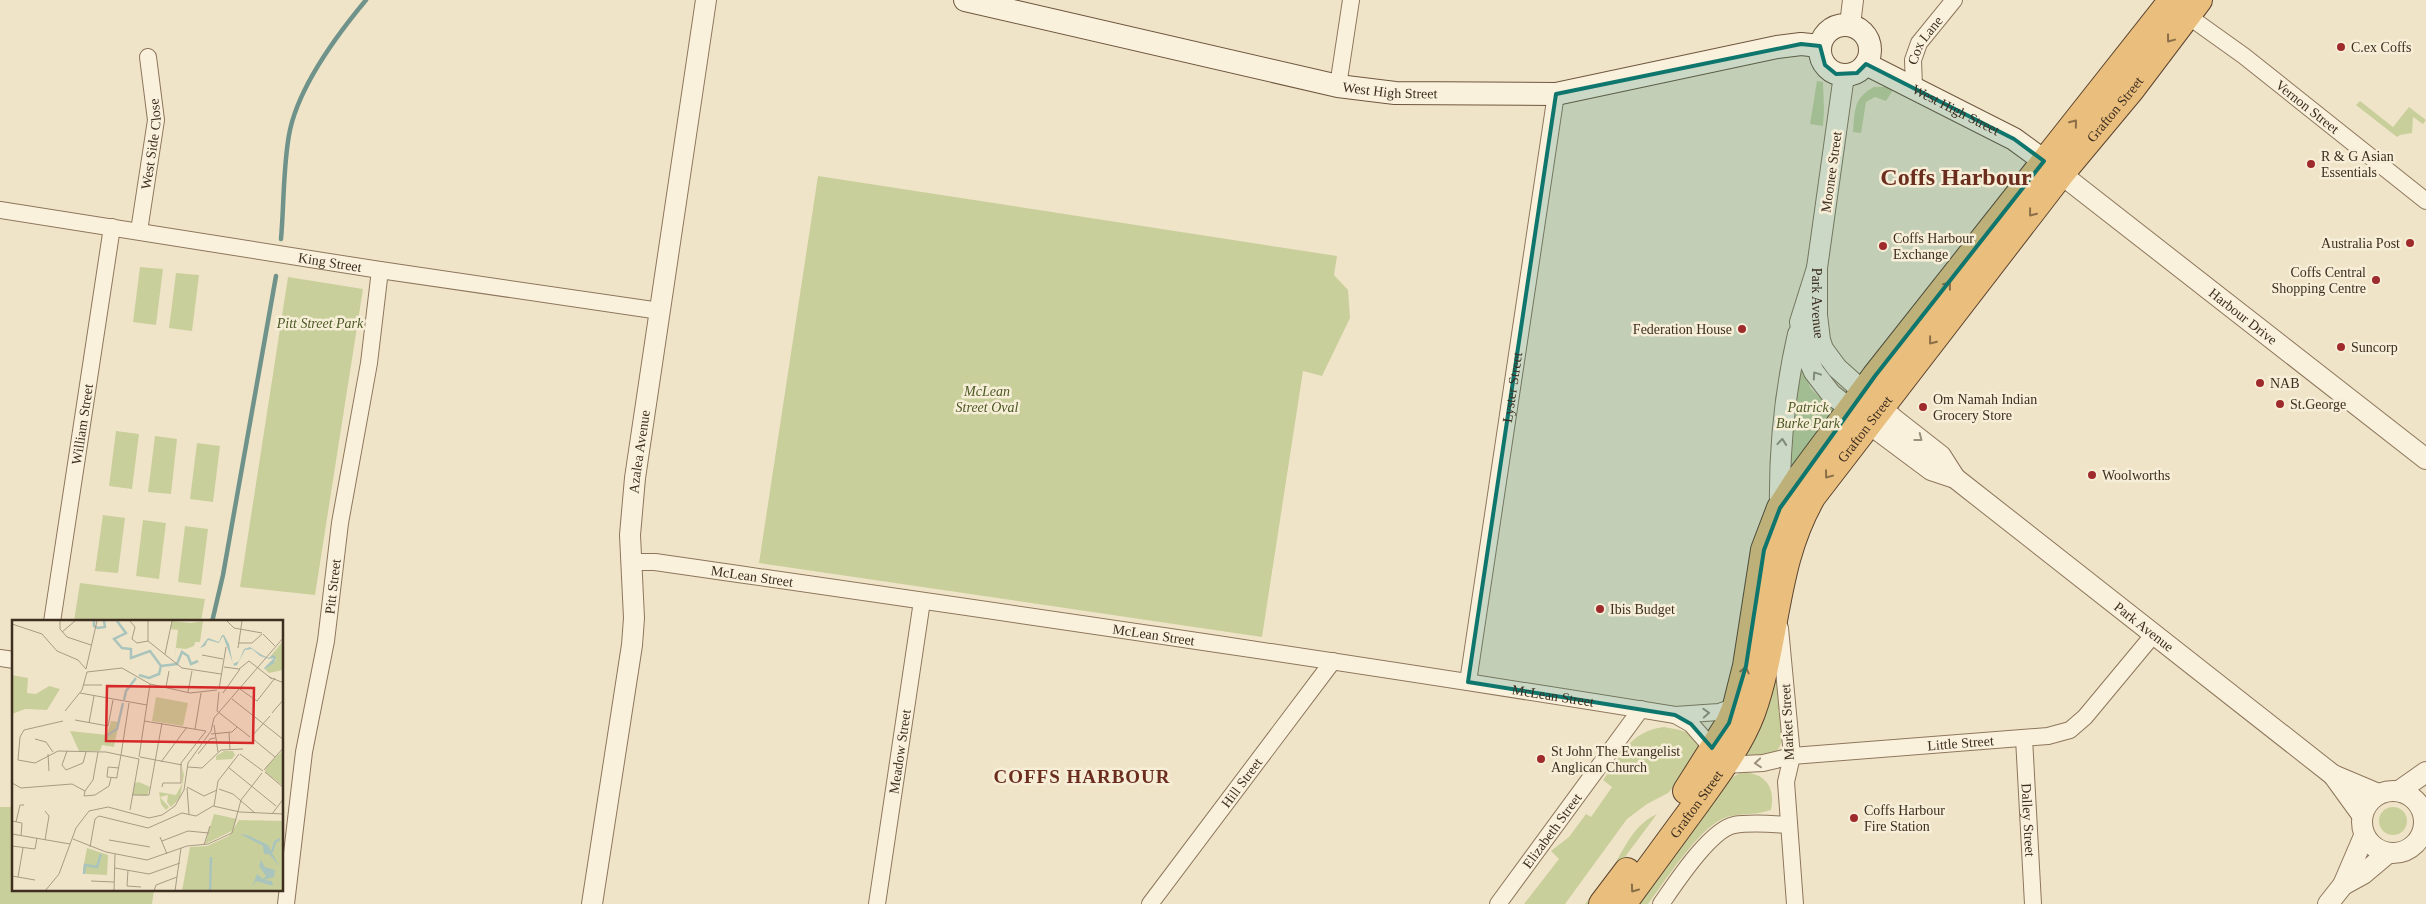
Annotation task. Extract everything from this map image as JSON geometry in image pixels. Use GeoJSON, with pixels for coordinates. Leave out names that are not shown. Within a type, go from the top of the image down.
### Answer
{"type":"FeatureCollection","features":[{"type":"Feature","properties":{"kind":"highway","name":"Grafton Street"},"geometry":{"type":"LineString","coordinates":[[1624,904],[1718,756],[1736,706],[1746,666],[1764,550],[1780,508],[1800,477],[1866,408],[2053,167],[2186,5]]}},
{"type":"Feature","properties":{"kind":"highway","name":"Grafton Street"},"geometry":{"type":"LineString","coordinates":[[1602,904],[1683,795],[1752,715],[1760,687],[1790,545],[1801,516],[1866,408]]}},
{"type":"Feature","properties":{"kind":"main road","name":"West High Street"},"geometry":{"type":"LineString","coordinates":[[977,1],[1338,86],[1395,94],[1556,94],[1776,47],[1801,44],[1820,46]]}},
{"type":"Feature","properties":{"kind":"main road"},"geometry":{"type":"LineString","coordinates":[[1850,25],[1858,28],[1869,40],[1871,49],[1866,64],[1857,73],[1844,75],[1830,70],[1825,65],[1821,59],[1820,46],[1827,33],[1834,28],[1850,25]]}},
{"type":"Feature","properties":{"kind":"main road","name":"West High Street"},"geometry":{"type":"LineString","coordinates":[[1866,64],[2014,139],[2053,167]]}},
{"type":"Feature","properties":{"kind":"street","name":"Azalea Avenue"},"geometry":{"type":"LineString","coordinates":[[592,904],[632,645],[634,618],[630,535],[635,478],[706,0]]}},
{"type":"Feature","properties":{"kind":"street"},"geometry":{"type":"LineString","coordinates":[[1338,86],[1351,0]]}},
{"type":"Feature","properties":{"kind":"street"},"geometry":{"type":"LineString","coordinates":[[1850,25],[1853,0]]}},
{"type":"Feature","properties":{"kind":"street","name":"Cox Lane"},"geometry":{"type":"LineString","coordinates":[[1914,87],[1913,60],[1919,43],[1954,0]]}},
{"type":"Feature","properties":{"kind":"street","name":"Vernon Street"},"geometry":{"type":"LineString","coordinates":[[2186,5],[2244,56],[2426,201]]}},
{"type":"Feature","properties":{"kind":"street","name":"West Side Close"},"geometry":{"type":"LineString","coordinates":[[139,231],[156,120],[148,57]]}},
{"type":"Feature","properties":{"kind":"street","name":"Moonee Street"},"geometry":{"type":"LineString","coordinates":[[1817,268],[1844,75]]}},
{"type":"Feature","properties":{"kind":"street","name":"Lyster Street"},"geometry":{"type":"LineString","coordinates":[[1468,682],[1556,94]]}},
{"type":"Feature","properties":{"kind":"street","name":"Harbour Drive"},"geometry":{"type":"LineString","coordinates":[[2053,167],[2426,459]]}},
{"type":"Feature","properties":{"kind":"street","name":"King Street"},"geometry":{"type":"LineString","coordinates":[[0,210],[380,270],[660,311]]}},
{"type":"Feature","properties":{"kind":"street","name":"William Street"},"geometry":{"type":"LineString","coordinates":[[52,620],[112,227]]}},
{"type":"Feature","properties":{"kind":"street","name":"Park Avenue"},"geometry":{"type":"LineString","coordinates":[[1817,268],[1800,322],[1805,352],[1814,372],[1831,394],[1866,408]]}},
{"type":"Feature","properties":{"kind":"street","name":"Park Avenue"},"geometry":{"type":"LineString","coordinates":[[1817,268],[1817,315],[1823,349],[1866,408],[1931,470],[1955,478],[2333,775],[2378,794]]}},
{"type":"Feature","properties":{"kind":"street","name":"Pitt Street"},"geometry":{"type":"LineString","coordinates":[[286,904],[304,752],[326,641],[340,523],[369,363],[380,270]]}},
{"type":"Feature","properties":{"kind":"street"},"geometry":{"type":"LineString","coordinates":[[1780,508],[1780,478],[1785,413],[1800,322]]}},
{"type":"Feature","properties":{"kind":"street","name":"McLean Street"},"geometry":{"type":"LineString","coordinates":[[631,562],[655,562],[1333,661],[1675,715],[1719,712],[1736,706]]}},
{"type":"Feature","properties":{"kind":"street","name":"Market Street"},"geometry":{"type":"LineString","coordinates":[[1778,599],[1792,756],[1786,782],[1795,904]]}},
{"type":"Feature","properties":{"kind":"street","name":"Meadow Street"},"geometry":{"type":"LineString","coordinates":[[876,904],[922,601]]}},
{"type":"Feature","properties":{"kind":"street","name":"Little Street"},"geometry":{"type":"LineString","coordinates":[[1718,756],[1763,763],[1792,756],[2048,736],[2070,730],[2085,717],[2154,634]]}},
{"type":"Feature","properties":{"kind":"street","name":"Hill Street"},"geometry":{"type":"LineString","coordinates":[[1150,904],[1333,661]]}},
{"type":"Feature","properties":{"kind":"street","name":"Elizabeth Street"},"geometry":{"type":"LineString","coordinates":[[1498,904],[1642,710]]}},
{"type":"Feature","properties":{"kind":"street","name":"McLean Street"},"geometry":{"type":"LineString","coordinates":[[1675,715],[1691,724],[1718,756]]}},
{"type":"Feature","properties":{"kind":"street","name":"Dalley Street"},"geometry":{"type":"LineString","coordinates":[[2024,738],[2033,904]]}},
{"type":"Feature","properties":{"kind":"street"},"geometry":{"type":"LineString","coordinates":[[2328,904],[2343,885],[2364,836],[2362,815],[2371,799],[2378,794],[2399,791],[2426,772]]}},
{"type":"Feature","properties":{"kind":"street","name":"Park Avenue"},"geometry":{"type":"LineString","coordinates":[[2333,775],[2362,815]]}},
{"type":"Feature","properties":{"kind":"street"},"geometry":{"type":"LineString","coordinates":[[2364,836],[2378,850],[2388,853],[2417,853],[2415,844],[2425,832],[2424,803],[2416,801],[2399,791]]}},
{"type":"Feature","properties":{"kind":"street"},"geometry":{"type":"LineString","coordinates":[[1661,904],[1694,861],[1721,831],[1733,825],[1789,825]]}},
{"type":"Feature","properties":{"kind":"street"},"geometry":{"type":"LineString","coordinates":[[2343,885],[2363,874],[2388,853]]}},
{"type":"Feature","properties":{"kind":"highlighted area"},"geometry":{"type":"Polygon","coordinates":[[[1801,44],[1820,46],[1825,65],[1836,74],[1857,73],[1866,64],[2014,139],[2044,161],[1875,376],[1780,508],[1764,550],[1746,666],[1729,723],[1712,748],[1691,724],[1675,715],[1468,682],[1556,94],[1801,44]]]}},
{"type":"Feature","properties":{"kind":"green space"},"geometry":{"type":"Polygon","coordinates":[[[1817,81],[1823,82],[1823,126],[1810,124],[1817,81]]]}},
{"type":"Feature","properties":{"kind":"green space"},"geometry":{"type":"Polygon","coordinates":[[[1874,87],[1885,87],[1893,90],[1886,101],[1875,97],[1866,102],[1861,133],[1853,132],[1856,106],[1862,96],[1874,87]]]}},
{"type":"Feature","properties":{"kind":"green space"},"geometry":{"type":"Polygon","coordinates":[[[2360,101],[2393,127],[2409,107],[2426,120],[2423,124],[2413,117],[2412,133],[2397,137],[2356,105],[2360,101]]]}},
{"type":"Feature","properties":{"kind":"green space","name":"McLean Street Oval"},"geometry":{"type":"Polygon","coordinates":[[[818,176],[1337,256],[1334,275],[1348,290],[1350,318],[1322,376],[1303,371],[1262,637],[759,563],[818,176]]]}},
{"type":"Feature","properties":{"kind":"green space"},"geometry":{"type":"Polygon","coordinates":[[[140,267],[163,269],[156,325],[133,322],[140,267]]]}},
{"type":"Feature","properties":{"kind":"green space"},"geometry":{"type":"Polygon","coordinates":[[[176,273],[199,275],[192,331],[169,328],[176,273]]]}},
{"type":"Feature","properties":{"kind":"green space","name":"Pitt Street Park"},"geometry":{"type":"Polygon","coordinates":[[[288,277],[363,289],[315,595],[240,587],[288,277]]]}},
{"type":"Feature","properties":{"kind":"green space","name":"Patrick Burke Park"},"geometry":{"type":"Polygon","coordinates":[[[1798,362],[1811,389],[1835,412],[1799,459],[1790,466],[1798,362]]]}},
{"type":"Feature","properties":{"kind":"green space"},"geometry":{"type":"Polygon","coordinates":[[[116,431],[139,434],[132,489],[109,486],[116,431]]]}},
{"type":"Feature","properties":{"kind":"green space"},"geometry":{"type":"Polygon","coordinates":[[[155,436],[177,439],[171,494],[148,492],[155,436]]]}},
{"type":"Feature","properties":{"kind":"green space"},"geometry":{"type":"Polygon","coordinates":[[[197,443],[220,446],[213,502],[190,499],[197,443]]]}},
{"type":"Feature","properties":{"kind":"green space"},"geometry":{"type":"Polygon","coordinates":[[[103,515],[125,518],[118,573],[95,571],[103,515]]]}},
{"type":"Feature","properties":{"kind":"green space"},"geometry":{"type":"Polygon","coordinates":[[[143,520],[166,523],[159,579],[136,576],[143,520]]]}},
{"type":"Feature","properties":{"kind":"green space"},"geometry":{"type":"Polygon","coordinates":[[[185,526],[208,529],[201,585],[178,582],[185,526]]]}},
{"type":"Feature","properties":{"kind":"green space"},"geometry":{"type":"Polygon","coordinates":[[[80,583],[205,599],[201,620],[74,620],[80,583]]]}},
{"type":"Feature","properties":{"kind":"green space"},"geometry":{"type":"Polygon","coordinates":[[[1775,674],[1778,677],[1783,720],[1783,732],[1778,750],[1772,755],[1761,758],[1741,759],[1775,674]]]}},
{"type":"Feature","properties":{"kind":"green space"},"geometry":{"type":"Polygon","coordinates":[[[1664,727],[1690,734],[1697,741],[1699,747],[1685,775],[1668,793],[1647,804],[1627,819],[1565,904],[1524,904],[1559,859],[1551,851],[1569,837],[1586,814],[1591,817],[1612,787],[1603,780],[1622,753],[1643,733],[1664,727]]]}},
{"type":"Feature","properties":{"kind":"green space"},"geometry":{"type":"Polygon","coordinates":[[[1742,772],[1757,775],[1767,783],[1772,794],[1771,810],[1728,817],[1712,825],[1682,857],[1648,904],[1635,904],[1729,779],[1742,772]]]}},
{"type":"Feature","properties":{"kind":"green space"},"geometry":{"type":"Polygon","coordinates":[[[0,807],[12,807],[12,892],[154,892],[152,904],[0,904],[0,807]]]}},
{"type":"Feature","properties":{"kind":"green space"},"geometry":{"type":"Polygon","coordinates":[[[2393,807],[2403,811],[2407,821],[2403,831],[2393,835],[2383,831],[2379,821],[2383,811],[2393,807]]]}},
{"type":"Feature","properties":{"kind":"green space"},"geometry":{"type":"Polygon","coordinates":[[[1657,814],[1590,904],[1585,904],[1610,872],[1633,834],[1643,823],[1657,814]]]}},
{"type":"Feature","properties":{"kind":"waterway"},"geometry":{"type":"LineString","coordinates":[[281,239],[286,161],[293,117],[319,64],[342,30],[366,0]]}},
{"type":"Feature","properties":{"kind":"waterway"},"geometry":{"type":"LineString","coordinates":[[212,620],[223,575],[276,276]]}},
{"type":"Feature","properties":{"kind":"place","name":"C.ex Coffs"},"geometry":{"type":"Point","coordinates":[2341,47]}},
{"type":"Feature","properties":{"kind":"place","name":"R & G Asian Essentials"},"geometry":{"type":"Point","coordinates":[2311,164]}},
{"type":"Feature","properties":{"kind":"place","name":"Australia Post"},"geometry":{"type":"Point","coordinates":[2410,243]}},
{"type":"Feature","properties":{"kind":"place","name":"Coffs Harbour Exchange"},"geometry":{"type":"Point","coordinates":[1883,246]}},
{"type":"Feature","properties":{"kind":"place","name":"Coffs Central Shopping Centre"},"geometry":{"type":"Point","coordinates":[2376,280]}},
{"type":"Feature","properties":{"kind":"place","name":"Federation House"},"geometry":{"type":"Point","coordinates":[1742,329]}},
{"type":"Feature","properties":{"kind":"place","name":"Suncorp"},"geometry":{"type":"Point","coordinates":[2341,347]}},
{"type":"Feature","properties":{"kind":"place","name":"NAB"},"geometry":{"type":"Point","coordinates":[2260,383]}},
{"type":"Feature","properties":{"kind":"place","name":"St.George"},"geometry":{"type":"Point","coordinates":[2280,404]}},
{"type":"Feature","properties":{"kind":"place","name":"Om Namah Indian Grocery Store"},"geometry":{"type":"Point","coordinates":[1923,407]}},
{"type":"Feature","properties":{"kind":"place","name":"Woolworths"},"geometry":{"type":"Point","coordinates":[2092,475]}},
{"type":"Feature","properties":{"kind":"place","name":"Ibis Budget"},"geometry":{"type":"Point","coordinates":[1600,609]}},
{"type":"Feature","properties":{"kind":"place","name":"St John The Evangelist Anglican Church"},"geometry":{"type":"Point","coordinates":[1541,759]}},
{"type":"Feature","properties":{"kind":"place","name":"Coffs Harbour Fire Station"},"geometry":{"type":"Point","coordinates":[1854,818]}},
{"type":"Feature","properties":{"kind":"district","name":"Coffs Harbour"},"geometry":{"type":"Point","coordinates":[1956,177]}},
{"type":"Feature","properties":{"kind":"district","name":"COFFS HARBOUR"},"geometry":{"type":"Point","coordinates":[1082,776]}}]}
